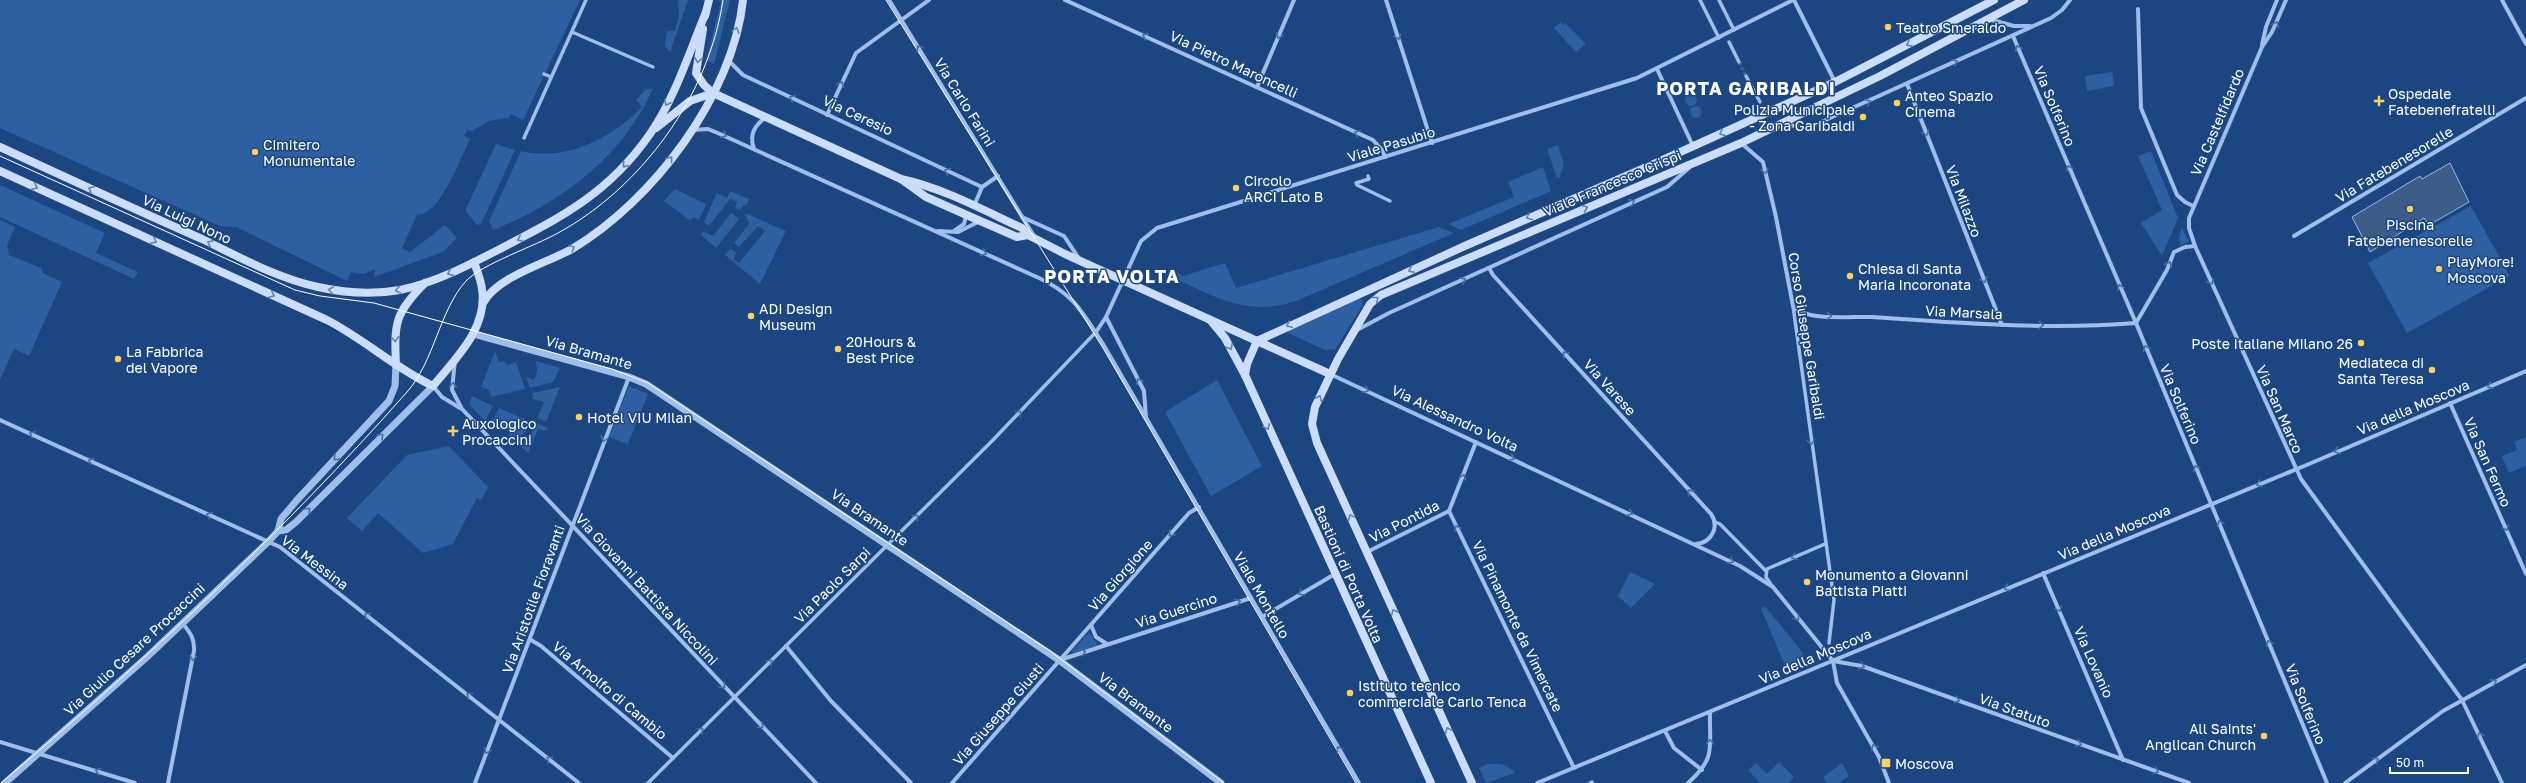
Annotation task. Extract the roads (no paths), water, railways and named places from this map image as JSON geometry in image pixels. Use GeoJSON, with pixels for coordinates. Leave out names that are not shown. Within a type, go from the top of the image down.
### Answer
{"type":"FeatureCollection","features":[{"type":"Feature","properties":{"kind":"main road"},"geometry":{"type":"LineString","coordinates":[[709,0],[696,73],[704,85],[713,93],[901,179],[929,186],[963,201],[1022,228],[1028,235],[1036,239]]}},
{"type":"Feature","properties":{"kind":"main road"},"geometry":{"type":"LineString","coordinates":[[482,306],[491,292],[503,282],[564,253],[612,221],[653,181],[691,130],[713,93],[727,59],[743,0]]}},
{"type":"Feature","properties":{"kind":"main road","name":"Viale Francesco Crispi"},"geometry":{"type":"LineString","coordinates":[[1257,341],[1467,244],[1693,146],[1835,82],[1994,0]]}},
{"type":"Feature","properties":{"kind":"main road"},"geometry":{"type":"LineString","coordinates":[[1696,162],[1740,143],[1864,83],[2024,0]]}},
{"type":"Feature","properties":{"kind":"main road"},"geometry":{"type":"LineString","coordinates":[[650,134],[678,79],[706,12]]}},
{"type":"Feature","properties":{"kind":"main road"},"geometry":{"type":"LineString","coordinates":[[650,134],[690,101],[713,93]]}},
{"type":"Feature","properties":{"kind":"main road","name":"Via Luigi Nono"},"geometry":{"type":"LineString","coordinates":[[0,147],[285,278],[318,287],[369,293],[399,290],[425,283],[474,262],[550,224],[578,206],[616,175],[650,134]]}},
{"type":"Feature","properties":{"kind":"main road","name":"Viale Francesco Crispi"},"geometry":{"type":"LineString","coordinates":[[1330,374],[1370,304],[1382,295],[1696,162]]}},
{"type":"Feature","properties":{"kind":"main road"},"geometry":{"type":"LineString","coordinates":[[0,170],[327,320],[360,339],[396,365],[433,386],[473,334],[482,306],[483,290],[474,262]]}},
{"type":"Feature","properties":{"kind":"main road"},"geometry":{"type":"LineString","coordinates":[[901,179],[926,197],[966,215],[1016,237],[1028,235]]}},
{"type":"Feature","properties":{"kind":"main road","name":"Via Alessandro Volta"},"geometry":{"type":"LineString","coordinates":[[1036,239],[1081,261],[1330,374]]}},
{"type":"Feature","properties":{"kind":"main road"},"geometry":{"type":"LineString","coordinates":[[396,365],[395,332],[397,321],[410,299],[425,283]]}},
{"type":"Feature","properties":{"kind":"main road","name":"Bastioni di Porta Volta"},"geometry":{"type":"LineString","coordinates":[[1211,320],[1225,338],[1245,375],[1431,783]]}},
{"type":"Feature","properties":{"kind":"main road"},"geometry":{"type":"LineString","coordinates":[[1245,375],[1247,364],[1257,341]]}},
{"type":"Feature","properties":{"kind":"main road","name":"Bastioni di Porta Volta"},"geometry":{"type":"LineString","coordinates":[[1330,374],[1315,407],[1312,424],[1317,443],[1472,783]]}},
{"type":"Feature","properties":{"kind":"street"},"geometry":{"type":"LineString","coordinates":[[524,138],[586,0]]}},
{"type":"Feature","properties":{"kind":"street","name":"Via Carlo Farini"},"geometry":{"type":"LineString","coordinates":[[889,0],[1036,239]]}},
{"type":"Feature","properties":{"kind":"street"},"geometry":{"type":"LineString","coordinates":[[827,115],[856,53],[929,0]]}},
{"type":"Feature","properties":{"kind":"street","name":"Via Pietro Maroncelli"},"geometry":{"type":"LineString","coordinates":[[1065,0],[1373,140],[1383,151],[1385,157]]}},
{"type":"Feature","properties":{"kind":"street"},"geometry":{"type":"LineString","coordinates":[[1257,86],[1294,0]]}},
{"type":"Feature","properties":{"kind":"street"},"geometry":{"type":"LineString","coordinates":[[1386,0],[1432,143]]}},
{"type":"Feature","properties":{"kind":"street"},"geometry":{"type":"LineString","coordinates":[[1700,0],[1719,38]]}},
{"type":"Feature","properties":{"kind":"street"},"geometry":{"type":"LineString","coordinates":[[1719,0],[1734,30]]}},
{"type":"Feature","properties":{"kind":"street"},"geometry":{"type":"LineString","coordinates":[[1793,0],[1835,82]]}},
{"type":"Feature","properties":{"kind":"street","name":"Viale Pasubio"},"geometry":{"type":"LineString","coordinates":[[1123,280],[1141,241],[1157,228],[1631,80],[1657,70],[1793,0]]}},
{"type":"Feature","properties":{"kind":"street"},"geometry":{"type":"LineString","coordinates":[[1779,123],[1808,128],[2036,25],[2057,14],[2070,0]]}},
{"type":"Feature","properties":{"kind":"street","name":"Via Castelfidardo"},"geometry":{"type":"LineString","coordinates":[[2262,47],[2266,28],[2277,0]]}},
{"type":"Feature","properties":{"kind":"street","name":"Via Castelfidardo"},"geometry":{"type":"LineString","coordinates":[[2194,206],[2262,47],[2272,32],[2286,0]]}},
{"type":"Feature","properties":{"kind":"street"},"geometry":{"type":"LineString","coordinates":[[2502,0],[2526,44]]}},
{"type":"Feature","properties":{"kind":"street"},"geometry":{"type":"LineString","coordinates":[[2138,9],[2141,108],[2177,195],[2185,202],[2194,206]]}},
{"type":"Feature","properties":{"kind":"street"},"geometry":{"type":"LineString","coordinates":[[1987,19],[2014,26],[2036,25]]}},
{"type":"Feature","properties":{"kind":"street"},"geometry":{"type":"LineString","coordinates":[[572,32],[653,67]]}},
{"type":"Feature","properties":{"kind":"street","name":"Via Solferino"},"geometry":{"type":"LineString","coordinates":[[2013,36],[2136,323],[2327,783]]}},
{"type":"Feature","properties":{"kind":"street"},"geometry":{"type":"LineString","coordinates":[[1729,42],[1739,62]]}},
{"type":"Feature","properties":{"kind":"street","name":"Via Ceresio"},"geometry":{"type":"LineString","coordinates":[[727,59],[733,67],[743,75],[982,187]]}},
{"type":"Feature","properties":{"kind":"street"},"geometry":{"type":"LineString","coordinates":[[1657,70],[1693,146]]}},
{"type":"Feature","properties":{"kind":"street"},"geometry":{"type":"LineString","coordinates":[[544,74],[552,77]]}},
{"type":"Feature","properties":{"kind":"street"},"geometry":{"type":"LineString","coordinates":[[1746,76],[1760,102]]}},
{"type":"Feature","properties":{"kind":"street","name":"Via Milazzo"},"geometry":{"type":"LineString","coordinates":[[1907,84],[2002,325]]}},
{"type":"Feature","properties":{"kind":"street","name":"Via Fatebenesorelle"},"geometry":{"type":"LineString","coordinates":[[2294,236],[2526,98]]}},
{"type":"Feature","properties":{"kind":"street"},"geometry":{"type":"LineString","coordinates":[[754,149],[752,134],[758,124],[766,117]]}},
{"type":"Feature","properties":{"kind":"street"},"geometry":{"type":"LineString","coordinates":[[691,130],[713,131],[932,230],[950,232],[966,230],[980,221]]}},
{"type":"Feature","properties":{"kind":"street","name":"Corso Giuseppe Garibaldi"},"geometry":{"type":"LineString","coordinates":[[1740,143],[1763,162],[1776,217],[1793,306],[1834,600],[1829,643]]}},
{"type":"Feature","properties":{"kind":"street","name":"Viale Francesco Crispi"},"geometry":{"type":"LineString","coordinates":[[1354,331],[1389,312],[1667,187],[1696,162]]}},
{"type":"Feature","properties":{"kind":"street"},"geometry":{"type":"LineString","coordinates":[[974,206],[982,187],[998,176]]}},
{"type":"Feature","properties":{"kind":"street"},"geometry":{"type":"LineString","coordinates":[[1368,176],[1369,179],[1356,183],[1357,185],[1390,201]]}},
{"type":"Feature","properties":{"kind":"street","name":"Via San Marco"},"geometry":{"type":"LineString","coordinates":[[2194,206],[2189,228],[2195,246],[2295,469],[2462,700],[2502,783]]}},
{"type":"Feature","properties":{"kind":"street"},"geometry":{"type":"LineString","coordinates":[[950,232],[964,224],[966,215]]}},
{"type":"Feature","properties":{"kind":"street"},"geometry":{"type":"LineString","coordinates":[[1022,217],[1060,232],[1067,238],[1081,261]]}},
{"type":"Feature","properties":{"kind":"street","name":"Viale Montello"},"geometry":{"type":"LineString","coordinates":[[932,230],[1062,290],[1075,301],[1096,332],[1359,783]]}},
{"type":"Feature","properties":{"kind":"street"},"geometry":{"type":"LineString","coordinates":[[2136,323],[2167,270],[2174,252],[2185,247],[2195,246]]}},
{"type":"Feature","properties":{"kind":"street","name":"Via Varese"},"geometry":{"type":"LineString","coordinates":[[1489,268],[1493,275],[1701,503],[1715,522],[1720,524],[1766,571]]}},
{"type":"Feature","properties":{"kind":"street"},"geometry":{"type":"LineString","coordinates":[[1096,332],[1106,317],[1123,280]]}},
{"type":"Feature","properties":{"kind":"street","name":"Via Marsala"},"geometry":{"type":"LineString","coordinates":[[1793,306],[1802,312],[1826,316],[2002,325],[2136,323]]}},
{"type":"Feature","properties":{"kind":"street","name":"Viale Montello"},"geometry":{"type":"LineString","coordinates":[[1106,317],[1144,390],[1146,419]]}},
{"type":"Feature","properties":{"kind":"street","name":"Via Paolo Sarpi"},"geometry":{"type":"LineString","coordinates":[[648,783],[992,441],[1096,332]]}},
{"type":"Feature","properties":{"kind":"street","name":"Via Bramante"},"geometry":{"type":"LineString","coordinates":[[473,334],[629,377],[646,384],[888,544],[1059,660],[1221,783]]}},
{"type":"Feature","properties":{"kind":"street"},"geometry":{"type":"LineString","coordinates":[[455,359],[452,390],[462,409]]}},
{"type":"Feature","properties":{"kind":"street","name":"Via Giulio Cesare Procaccini"},"geometry":{"type":"LineString","coordinates":[[5,783],[41,753],[182,623],[278,531],[281,519],[297,500],[389,402],[395,386],[396,365]]}},
{"type":"Feature","properties":{"kind":"street","name":"Via della Moscova"},"geometry":{"type":"LineString","coordinates":[[1537,783],[2043,574],[2526,371]]}},
{"type":"Feature","properties":{"kind":"street","name":"Via Alessandro Volta"},"geometry":{"type":"LineString","coordinates":[[1330,374],[1740,566],[1773,587],[1833,661]]}},
{"type":"Feature","properties":{"kind":"street","name":"Via Aristotile Fioravanti"},"geometry":{"type":"LineString","coordinates":[[475,783],[629,377]]}},
{"type":"Feature","properties":{"kind":"street"},"geometry":{"type":"LineString","coordinates":[[433,386],[442,397],[462,409]]}},
{"type":"Feature","properties":{"kind":"street","name":"Via Giulio Cesare Procaccini"},"geometry":{"type":"LineString","coordinates":[[278,531],[286,530],[293,525],[384,432],[406,414],[433,386]]}},
{"type":"Feature","properties":{"kind":"street","name":"Via San Fermo"},"geometry":{"type":"LineString","coordinates":[[2450,403],[2526,574]]}},
{"type":"Feature","properties":{"kind":"street","name":"Via Giovanni Battista Niccolini"},"geometry":{"type":"LineString","coordinates":[[462,409],[816,783]]}},
{"type":"Feature","properties":{"kind":"street","name":"Via Messina"},"geometry":{"type":"LineString","coordinates":[[0,420],[268,541],[285,551],[500,719],[579,783]]}},
{"type":"Feature","properties":{"kind":"street","name":"Via Pontida"},"geometry":{"type":"LineString","coordinates":[[1367,552],[1449,511],[1476,442]]}},
{"type":"Feature","properties":{"kind":"street","name":"Via Giorgione"},"geometry":{"type":"LineString","coordinates":[[1059,660],[1189,513],[1199,507]]}},
{"type":"Feature","properties":{"kind":"street","name":"Via Pinamonte da Vimercate"},"geometry":{"type":"LineString","coordinates":[[1449,511],[1574,768]]}},
{"type":"Feature","properties":{"kind":"street"},"geometry":{"type":"LineString","coordinates":[[1695,544],[1706,541],[1712,536],[1715,522]]}},
{"type":"Feature","properties":{"kind":"street"},"geometry":{"type":"LineString","coordinates":[[1773,587],[1766,577],[1766,571],[1772,566],[1825,544]]}},
{"type":"Feature","properties":{"kind":"street"},"geometry":{"type":"LineString","coordinates":[[1262,616],[1335,574]]}},
{"type":"Feature","properties":{"kind":"street","name":"Via Lovanio"},"geometry":{"type":"LineString","coordinates":[[2043,574],[2123,760]]}},
{"type":"Feature","properties":{"kind":"street","name":"Via Guercino"},"geometry":{"type":"LineString","coordinates":[[1059,660],[1251,598]]}},
{"type":"Feature","properties":{"kind":"street"},"geometry":{"type":"LineString","coordinates":[[168,783],[194,651],[191,634],[182,623]]}},
{"type":"Feature","properties":{"kind":"street"},"geometry":{"type":"LineString","coordinates":[[1092,624],[1096,637],[1108,644]]}},
{"type":"Feature","properties":{"kind":"street","name":"Via Arnolfo di Cambio"},"geometry":{"type":"LineString","coordinates":[[530,640],[541,646],[674,758]]}},
{"type":"Feature","properties":{"kind":"street"},"geometry":{"type":"LineString","coordinates":[[786,646],[831,701],[911,783]]}},
{"type":"Feature","properties":{"kind":"street","name":"Via Giuseppe Giusti"},"geometry":{"type":"LineString","coordinates":[[952,783],[1059,660]]}},
{"type":"Feature","properties":{"kind":"street"},"geometry":{"type":"LineString","coordinates":[[1833,661],[1837,683],[1869,739],[1889,783]]}},
{"type":"Feature","properties":{"kind":"street","name":"Via Statuto"},"geometry":{"type":"LineString","coordinates":[[1833,661],[1862,666],[2190,783]]}},
{"type":"Feature","properties":{"kind":"street"},"geometry":{"type":"LineString","coordinates":[[2345,783],[2443,711],[2526,665]]}},
{"type":"Feature","properties":{"kind":"street"},"geometry":{"type":"LineString","coordinates":[[1688,783],[1702,770],[1709,758],[1710,712]]}},
{"type":"Feature","properties":{"kind":"street"},"geometry":{"type":"LineString","coordinates":[[1665,731],[1674,748],[1702,770]]}},
{"type":"Feature","properties":{"kind":"street"},"geometry":{"type":"LineString","coordinates":[[0,742],[18,749],[41,753],[135,783]]}},
{"type":"Feature","properties":{"kind":"tunnel"},"geometry":{"type":"LineString","coordinates":[[1739,62],[1746,76]]}},
{"type":"Feature","properties":{"kind":"tram line"},"geometry":{"type":"LineString","coordinates":[[1,783],[107,691],[211,595],[312,495],[360,444],[416,380],[431,351],[450,306],[466,281],[484,268],[558,233],[589,214],[617,191],[643,164],[667,135],[687,103],[703,70],[715,35],[723,0]]}},
{"type":"Feature","properties":{"kind":"tram line"},"geometry":{"type":"LineString","coordinates":[[886,0],[1103,348],[1356,783]]}},
{"type":"Feature","properties":{"kind":"tram line"},"geometry":{"type":"LineString","coordinates":[[0,156],[295,290],[320,296],[374,303],[612,369],[648,383],[1050,651],[1224,783]]}},
{"type":"Feature","properties":{"kind":"place","name":"Teatro Smeraldo"},"geometry":{"type":"Point","coordinates":[1888,27]}},
{"type":"Feature","properties":{"kind":"place","name":"Ospedale Fatebenefratelli"},"geometry":{"type":"Point","coordinates":[2379,101]}},
{"type":"Feature","properties":{"kind":"place","name":"Anteo Spazio Cinema"},"geometry":{"type":"Point","coordinates":[1897,103]}},
{"type":"Feature","properties":{"kind":"place","name":"Polizia Municipale - Zona Garibaldi"},"geometry":{"type":"Point","coordinates":[1863,117]}},
{"type":"Feature","properties":{"kind":"place","name":"Cimitero Monumentale"},"geometry":{"type":"Point","coordinates":[255,152]}},
{"type":"Feature","properties":{"kind":"place","name":"Circolo ARCI Lato B"},"geometry":{"type":"Point","coordinates":[1236,188]}},
{"type":"Feature","properties":{"kind":"place","name":"Piscina Fatebenenesorelle"},"geometry":{"type":"Point","coordinates":[2410,209]}},
{"type":"Feature","properties":{"kind":"place","name":"PlayMore! Moscova"},"geometry":{"type":"Point","coordinates":[2439,269]}},
{"type":"Feature","properties":{"kind":"place","name":"Chiesa di Santa Maria Incoronata"},"geometry":{"type":"Point","coordinates":[1850,276]}},
{"type":"Feature","properties":{"kind":"place","name":"ADI Design Museum"},"geometry":{"type":"Point","coordinates":[751,316]}},
{"type":"Feature","properties":{"kind":"place","name":"Poste Italiane Milano 26"},"geometry":{"type":"Point","coordinates":[2361,343]}},
{"type":"Feature","properties":{"kind":"place","name":"20Hours & Best Price"},"geometry":{"type":"Point","coordinates":[838,349]}},
{"type":"Feature","properties":{"kind":"place","name":"La Fabbrica del Vapore"},"geometry":{"type":"Point","coordinates":[118,359]}},
{"type":"Feature","properties":{"kind":"place","name":"Mediateca di Santa Teresa"},"geometry":{"type":"Point","coordinates":[2432,370]}},
{"type":"Feature","properties":{"kind":"place","name":"Hotel VIU Milan"},"geometry":{"type":"Point","coordinates":[579,417]}},
{"type":"Feature","properties":{"kind":"place","name":"Auxologico Procaccini"},"geometry":{"type":"Point","coordinates":[453,431]}},
{"type":"Feature","properties":{"kind":"place","name":"Monumento a Giovanni Battista Piatti"},"geometry":{"type":"Point","coordinates":[1807,582]}},
{"type":"Feature","properties":{"kind":"place","name":"Istituto tecnico commerciale Carlo Tenca"},"geometry":{"type":"Point","coordinates":[1350,693]}},
{"type":"Feature","properties":{"kind":"place","name":"All Saints' Anglican Church"},"geometry":{"type":"Point","coordinates":[2264,736]}},
{"type":"Feature","properties":{"kind":"place","name":"Moscova"},"geometry":{"type":"Point","coordinates":[1886,763]}},
{"type":"Feature","properties":{"kind":"district","name":"PORTA GARIBALDI"},"geometry":{"type":"Point","coordinates":[1746,88]}},
{"type":"Feature","properties":{"kind":"district","name":"PORTA VOLTA"},"geometry":{"type":"Point","coordinates":[1112,276]}}]}
